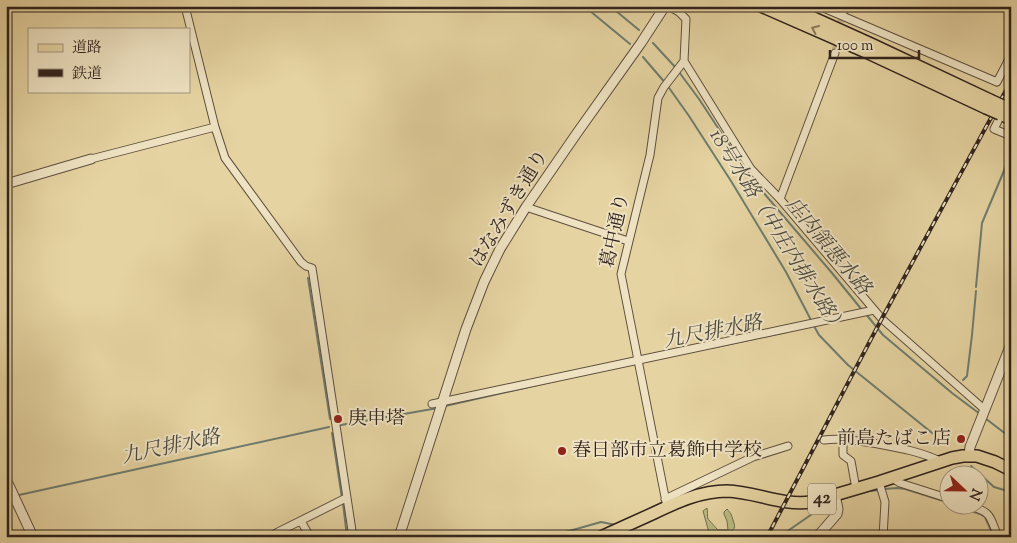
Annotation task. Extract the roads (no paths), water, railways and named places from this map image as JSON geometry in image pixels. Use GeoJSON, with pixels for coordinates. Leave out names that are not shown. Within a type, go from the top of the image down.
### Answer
{"type":"FeatureCollection","features":[{"type":"Feature","properties":{"kind":"main road"},"geometry":{"type":"LineString","coordinates":[[761,6],[988,104],[1005,108],[1011,119]]}},
{"type":"Feature","properties":{"kind":"main road"},"geometry":{"type":"LineString","coordinates":[[787,6],[871,44],[988,104]]}},
{"type":"Feature","properties":{"kind":"main road"},"geometry":{"type":"LineString","coordinates":[[969,455],[986,459],[1011,470]]}},
{"type":"Feature","properties":{"kind":"main road","name":"42"},"geometry":{"type":"LineString","coordinates":[[601,537],[632,523],[666,503],[718,491],[739,492],[792,503],[811,502],[969,455]]}},
{"type":"Feature","properties":{"kind":"street"},"geometry":{"type":"LineString","coordinates":[[185,6],[222,151],[231,167],[301,262],[312,268],[353,537]]}},
{"type":"Feature","properties":{"kind":"street"},"geometry":{"type":"LineString","coordinates":[[667,6],[679,12],[686,19],[684,61],[751,169],[780,199],[871,311],[984,409]]}},
{"type":"Feature","properties":{"kind":"street","name":"はなみずき通り"},"geometry":{"type":"LineString","coordinates":[[399,537],[466,329],[500,249],[526,207],[667,6]]}},
{"type":"Feature","properties":{"kind":"street"},"geometry":{"type":"LineString","coordinates":[[819,6],[997,82],[1011,55]]}},
{"type":"Feature","properties":{"kind":"street"},"geometry":{"type":"LineString","coordinates":[[842,16],[845,6]]}},
{"type":"Feature","properties":{"kind":"street"},"geometry":{"type":"LineString","coordinates":[[780,199],[835,53]]}},
{"type":"Feature","properties":{"kind":"street","name":"葛中通り"},"geometry":{"type":"LineString","coordinates":[[666,503],[621,274],[650,154],[658,98],[684,61]]}},
{"type":"Feature","properties":{"kind":"street"},"geometry":{"type":"LineString","coordinates":[[1005,108],[994,129],[1011,136]]}},
{"type":"Feature","properties":{"kind":"street"},"geometry":{"type":"LineString","coordinates":[[6,184],[91,159],[215,127]]}},
{"type":"Feature","properties":{"kind":"street"},"geometry":{"type":"LineString","coordinates":[[526,207],[628,241]]}},
{"type":"Feature","properties":{"kind":"street"},"geometry":{"type":"LineString","coordinates":[[432,404],[441,405],[637,360],[871,311]]}},
{"type":"Feature","properties":{"kind":"street"},"geometry":{"type":"LineString","coordinates":[[969,455],[970,447],[984,409],[1011,344]]}},
{"type":"Feature","properties":{"kind":"street"},"geometry":{"type":"LineString","coordinates":[[824,440],[837,438],[896,447],[918,452],[942,462]]}},
{"type":"Feature","properties":{"kind":"street"},"geometry":{"type":"LineString","coordinates":[[843,440],[843,455],[851,461],[856,489]]}},
{"type":"Feature","properties":{"kind":"street"},"geometry":{"type":"LineString","coordinates":[[666,503],[753,457],[788,446]]}},
{"type":"Feature","properties":{"kind":"street"},"geometry":{"type":"LineString","coordinates":[[892,478],[900,483],[940,496]]}},
{"type":"Feature","properties":{"kind":"street"},"geometry":{"type":"LineString","coordinates":[[6,479],[33,537]]}},
{"type":"Feature","properties":{"kind":"street"},"geometry":{"type":"LineString","coordinates":[[879,482],[885,502],[883,537]]}},
{"type":"Feature","properties":{"kind":"street"},"geometry":{"type":"LineString","coordinates":[[817,537],[837,514],[838,509],[835,495]]}},
{"type":"Feature","properties":{"kind":"street"},"geometry":{"type":"LineString","coordinates":[[276,533],[346,498]]}},
{"type":"Feature","properties":{"kind":"street"},"geometry":{"type":"LineString","coordinates":[[989,516],[998,537]]}},
{"type":"Feature","properties":{"kind":"street"},"geometry":{"type":"LineString","coordinates":[[301,521],[310,537]]}},
{"type":"Feature","properties":{"kind":"street"},"geometry":{"type":"LineString","coordinates":[[617,530],[629,537]]}},
{"type":"Feature","properties":{"kind":"waterway","name":"18号水路（中庄内排水路）"},"geometry":{"type":"LineString","coordinates":[[584,6],[630,44]]}},
{"type":"Feature","properties":{"kind":"waterway","name":"庄内領悪水路"},"geometry":{"type":"LineString","coordinates":[[610,6],[639,30]]}},
{"type":"Feature","properties":{"kind":"waterway","name":"庄内領悪水路"},"geometry":{"type":"LineString","coordinates":[[653,43],[676,68]]}},
{"type":"Feature","properties":{"kind":"waterway","name":"18号水路（中庄内排水路）"},"geometry":{"type":"LineString","coordinates":[[643,57],[667,85],[731,181],[786,272],[812,322]]}},
{"type":"Feature","properties":{"kind":"waterway","name":"庄内領悪水路"},"geometry":{"type":"LineString","coordinates":[[679,72],[751,178],[862,310]]}},
{"type":"Feature","properties":{"kind":"waterway"},"geometry":{"type":"LineString","coordinates":[[976,287],[982,223],[1011,154]]}},
{"type":"Feature","properties":{"kind":"waterway"},"geometry":{"type":"LineString","coordinates":[[308,278],[330,419]]}},
{"type":"Feature","properties":{"kind":"waterway"},"geometry":{"type":"LineString","coordinates":[[963,380],[967,376],[976,291]]}},
{"type":"Feature","properties":{"kind":"waterway","name":"庄内領悪水路"},"geometry":{"type":"LineString","coordinates":[[865,313],[883,335],[980,414]]}},
{"type":"Feature","properties":{"kind":"waterway","name":"18号水路（中庄内排水路）"},"geometry":{"type":"LineString","coordinates":[[814,326],[819,335],[848,365],[947,445]]}},
{"type":"Feature","properties":{"kind":"waterway","name":"九尺排水路"},"geometry":{"type":"LineString","coordinates":[[711,348],[787,332]]}},
{"type":"Feature","properties":{"kind":"waterway","name":"九尺排水路"},"geometry":{"type":"LineString","coordinates":[[445,406],[555,381]]}},
{"type":"Feature","properties":{"kind":"waterway","name":"九尺排水路"},"geometry":{"type":"LineString","coordinates":[[341,425],[438,408]]}},
{"type":"Feature","properties":{"kind":"waterway","name":"庄内領悪水路"},"geometry":{"type":"LineString","coordinates":[[985,418],[1011,438]]}},
{"type":"Feature","properties":{"kind":"waterway","name":"九尺排水路"},"geometry":{"type":"LineString","coordinates":[[19,495],[329,427]]}},
{"type":"Feature","properties":{"kind":"waterway"},"geometry":{"type":"LineString","coordinates":[[332,433],[342,498]]}},
{"type":"Feature","properties":{"kind":"waterway","name":"18号水路（中庄内排水路）"},"geometry":{"type":"LineString","coordinates":[[990,483],[994,487],[1011,492]]}},
{"type":"Feature","properties":{"kind":"waterway"},"geometry":{"type":"LineString","coordinates":[[884,489],[905,489],[940,500]]}},
{"type":"Feature","properties":{"kind":"waterway"},"geometry":{"type":"LineString","coordinates":[[838,500],[869,491],[880,490]]}},
{"type":"Feature","properties":{"kind":"waterway"},"geometry":{"type":"LineString","coordinates":[[779,537],[828,503],[834,501]]}},
{"type":"Feature","properties":{"kind":"waterway"},"geometry":{"type":"LineString","coordinates":[[343,503],[347,537]]}},
{"type":"Feature","properties":{"kind":"waterway"},"geometry":{"type":"LineString","coordinates":[[983,516],[994,537]]}},
{"type":"Feature","properties":{"kind":"waterway"},"geometry":{"type":"LineString","coordinates":[[548,537],[601,522],[616,525]]}},
{"type":"Feature","properties":{"kind":"waterway"},"geometry":{"type":"LineString","coordinates":[[627,530],[643,537]]}},
{"type":"Feature","properties":{"kind":"tunnel"},"geometry":{"type":"LineString","coordinates":[[835,53],[842,15]]}},
{"type":"Feature","properties":{"kind":"railway"},"geometry":{"type":"LineString","coordinates":[[767,537],[880,322],[1011,81]]}},
{"type":"Feature","properties":{"kind":"place","name":"庚申塔"},"geometry":{"type":"Point","coordinates":[338,419]}},
{"type":"Feature","properties":{"kind":"place","name":"前島たばこ店"},"geometry":{"type":"Point","coordinates":[961,439]}},
{"type":"Feature","properties":{"kind":"place","name":"春日部市立葛飾中学校"},"geometry":{"type":"Point","coordinates":[562,451]}}]}
